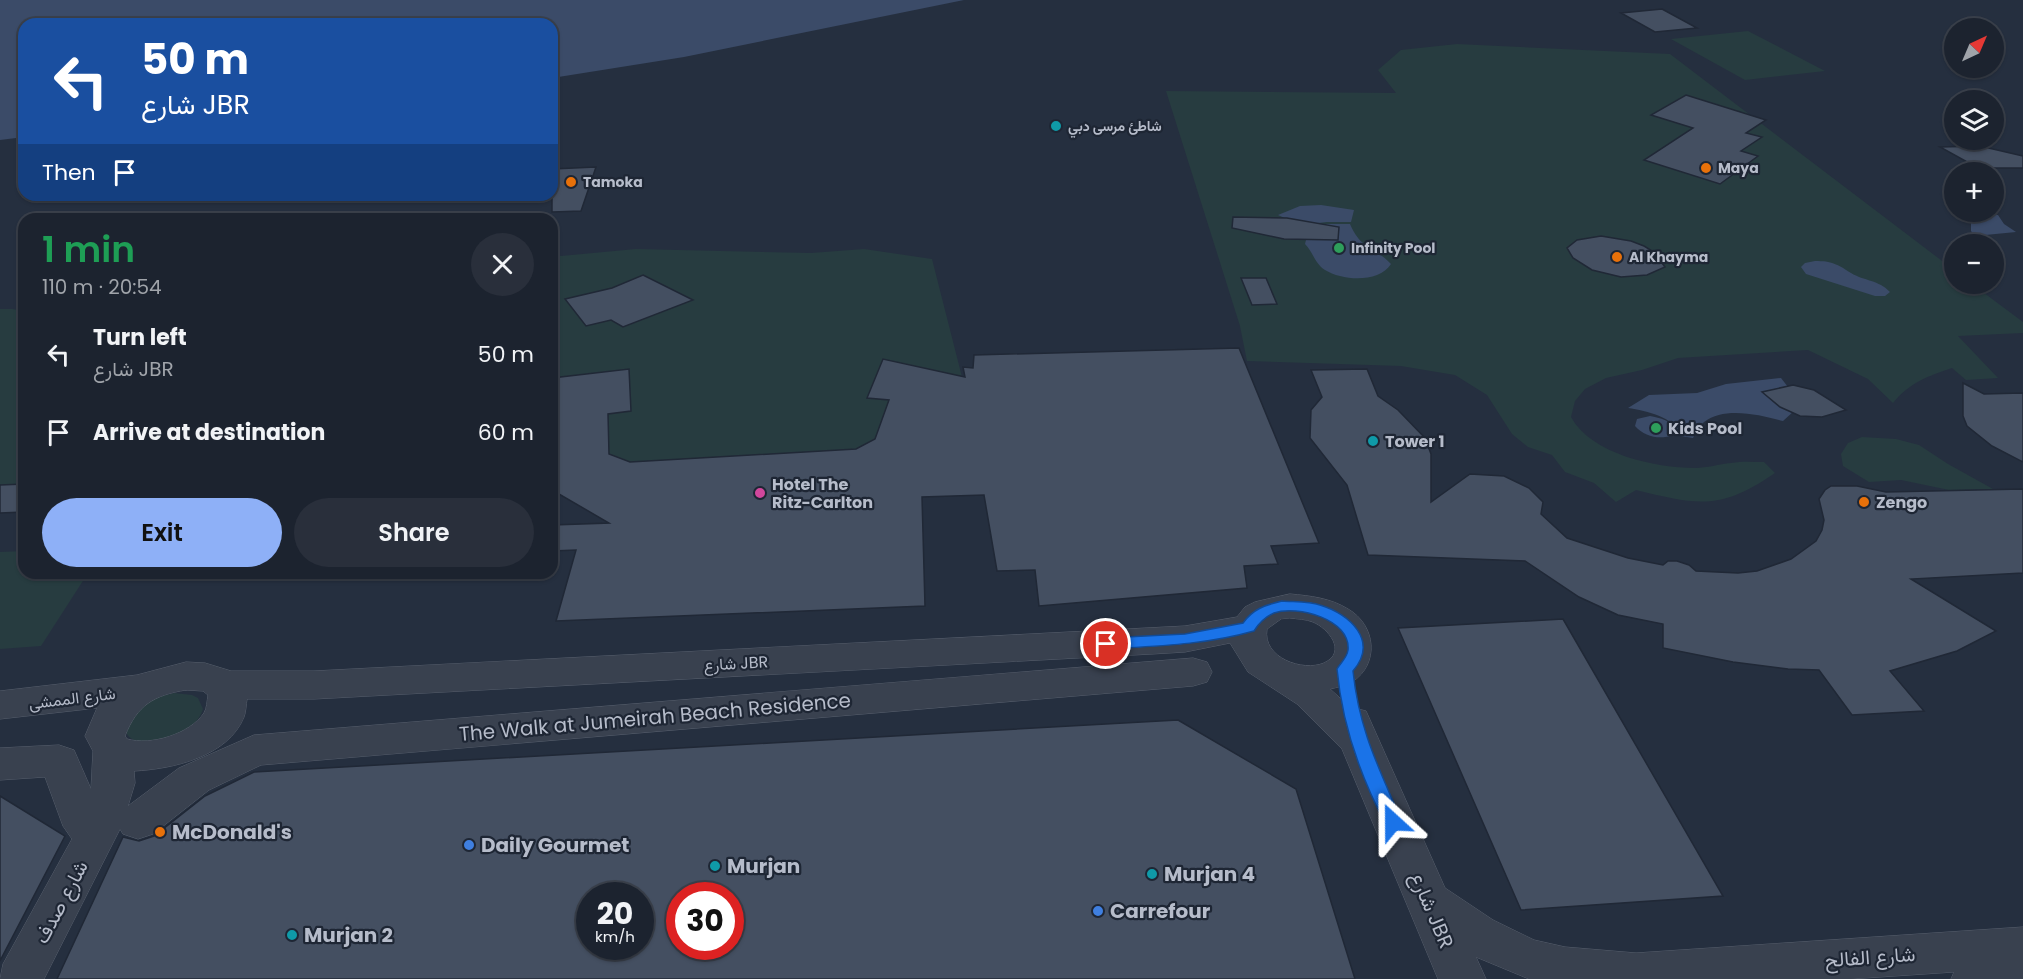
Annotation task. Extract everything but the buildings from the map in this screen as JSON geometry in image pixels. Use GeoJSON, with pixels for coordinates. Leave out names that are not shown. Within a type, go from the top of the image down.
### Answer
{"type":"FeatureCollection","features":[{"type":"Feature","properties":{"kind":"street","name":"شارع JBR"},"geometry":{"type":"LineString","coordinates":[[1284,675],[1317,679],[1333,676],[1345,669],[1354,660],[1356,648],[1345,625],[1332,615],[1316,609],[1282,606],[1267,610],[1255,618],[1248,627],[1247,638],[1250,649],[1257,659],[1284,675],[1324,706],[1359,742]]}},
{"type":"Feature","properties":{"kind":"street","name":"شارع JBR"},"geometry":{"type":"LineString","coordinates":[[143,689],[169,679],[186,676],[214,679],[223,685],[314,685],[1152,641],[1196,638],[1248,627]]}},
{"type":"Feature","properties":{"kind":"street","name":"شارع JBR"},"geometry":{"type":"LineString","coordinates":[[1345,669],[1348,705],[1359,742],[1462,979]]}},
{"type":"Feature","properties":{"kind":"street","name":"The Walk at Jumeirah Beach Residence"},"geometry":{"type":"LineString","coordinates":[[108,824],[254,750],[1193,672]]}},
{"type":"Feature","properties":{"kind":"street"},"geometry":{"type":"LineString","coordinates":[[113,750],[139,758],[174,751],[206,735],[225,713],[228,693],[223,685]]}},
{"type":"Feature","properties":{"kind":"street","name":"شارع صدف"},"geometry":{"type":"LineString","coordinates":[[108,824],[114,783],[113,750],[106,742],[105,732],[109,720],[122,704],[143,689]]}},
{"type":"Feature","properties":{"kind":"street","name":"شارع الممشى"},"geometry":{"type":"LineString","coordinates":[[0,705],[143,689]]}},
{"type":"Feature","properties":{"kind":"street","name":"شارع صدف"},"geometry":{"type":"LineString","coordinates":[[20,979],[108,824],[135,787],[174,751]]}},
{"type":"Feature","properties":{"kind":"street"},"geometry":{"type":"LineString","coordinates":[[0,764],[59,761],[108,824]]}},
{"type":"Feature","properties":{"kind":"street","name":"شارع الفالح"},"geometry":{"type":"LineString","coordinates":[[1428,901],[1471,932],[1517,955],[1567,968],[1623,976],[2023,947]]}},
{"type":"Feature","properties":{"kind":"street"},"geometry":{"type":"LineString","coordinates":[[1975,979],[2023,976]]}},
{"type":"Feature","properties":{"kind":"green space"},"geometry":{"type":"Polygon","coordinates":[[[1748,31],[1825,71],[1745,80],[1671,39],[1748,31]]]}},
{"type":"Feature","properties":{"kind":"green space"},"geometry":{"type":"Polygon","coordinates":[[[1457,44],[1670,54],[1944,262],[1944,294],[1985,294],[2023,322],[2023,333],[1958,336],[1998,378],[1966,380],[1952,368],[1919,381],[1893,403],[1868,379],[1808,350],[1678,358],[1642,370],[1606,378],[1585,389],[1575,401],[1571,417],[1580,430],[1593,441],[1625,456],[1643,462],[1700,468],[1739,462],[1764,462],[1775,473],[1739,494],[1708,501],[1676,499],[1636,490],[1616,502],[1594,483],[1565,472],[1552,455],[1528,447],[1512,434],[1487,395],[1455,375],[1401,366],[1247,361],[1240,326],[1166,91],[1396,93],[1378,70],[1401,50],[1457,44]]]}},
{"type":"Feature","properties":{"kind":"green space"},"geometry":{"type":"Polygon","coordinates":[[[636,249],[811,253],[864,249],[932,259],[962,377],[883,360],[868,398],[889,400],[875,439],[856,449],[630,462],[609,454],[608,414],[558,382],[558,255],[636,249]]]}},
{"type":"Feature","properties":{"kind":"green space"},"geometry":{"type":"Polygon","coordinates":[[[0,309],[12,309],[18,310],[18,484],[0,485],[0,309]]]}},
{"type":"Feature","properties":{"kind":"green space"},"geometry":{"type":"Polygon","coordinates":[[[1862,437],[1896,439],[1919,445],[1993,489],[1949,490],[1901,480],[1869,482],[1843,466],[1841,454],[1848,443],[1862,437]]]}},
{"type":"Feature","properties":{"kind":"green space"},"geometry":{"type":"Polygon","coordinates":[[[18,551],[18,579],[84,579],[41,646],[0,649],[0,552],[18,551]]]}},
{"type":"Feature","properties":{"kind":"green space"},"geometry":{"type":"Polygon","coordinates":[[[174,693],[198,698],[203,709],[192,725],[173,738],[151,743],[132,739],[127,734],[128,723],[142,707],[154,699],[174,693]]]}},
{"type":"Feature","properties":{"kind":"water"},"geometry":{"type":"Polygon","coordinates":[[[0,0],[964,0],[684,57],[558,77],[558,18],[18,18],[18,138],[0,140],[0,0]]]}},
{"type":"Feature","properties":{"kind":"water"},"geometry":{"type":"Polygon","coordinates":[[[1321,205],[1354,210],[1351,222],[1300,225],[1278,215],[1300,206],[1321,205]]]}},
{"type":"Feature","properties":{"kind":"water"},"geometry":{"type":"Polygon","coordinates":[[[1971,222],[2003,222],[2016,232],[1973,234],[1971,222]]]}},
{"type":"Feature","properties":{"kind":"water","name":"Infinity Pool"},"geometry":{"type":"Polygon","coordinates":[[[1317,224],[1350,224],[1364,244],[1391,264],[1378,274],[1360,278],[1341,276],[1325,270],[1305,244],[1307,236],[1317,224]]]}},
{"type":"Feature","properties":{"kind":"water"},"geometry":{"type":"Polygon","coordinates":[[[1815,261],[1842,267],[1856,276],[1881,285],[1890,292],[1885,296],[1875,296],[1806,274],[1801,267],[1805,263],[1815,261]]]}},
{"type":"Feature","properties":{"kind":"water"},"geometry":{"type":"Polygon","coordinates":[[[1781,378],[1788,387],[1794,411],[1783,421],[1743,413],[1722,414],[1704,422],[1693,438],[1681,436],[1673,424],[1659,416],[1628,408],[1649,395],[1697,393],[1726,384],[1781,378]]]}},
{"type":"Feature","properties":{"kind":"water","name":"Kids Pool"},"geometry":{"type":"Polygon","coordinates":[[[1650,416],[1669,422],[1676,431],[1673,435],[1658,437],[1643,433],[1635,426],[1637,419],[1650,416]]]}},
{"type":"Feature","properties":{"kind":"place","name":"شاطئ مرسى دبي"},"geometry":{"type":"Point","coordinates":[1056,126]}},
{"type":"Feature","properties":{"kind":"place","name":"Maya"},"geometry":{"type":"Point","coordinates":[1706,168]}},
{"type":"Feature","properties":{"kind":"place","name":"Tamoka"},"geometry":{"type":"Point","coordinates":[571,182]}},
{"type":"Feature","properties":{"kind":"place","name":"Infinity Pool"},"geometry":{"type":"Point","coordinates":[1339,248]}},
{"type":"Feature","properties":{"kind":"place","name":"Al Khayma"},"geometry":{"type":"Point","coordinates":[1617,257]}},
{"type":"Feature","properties":{"kind":"place","name":"Kids Pool"},"geometry":{"type":"Point","coordinates":[1656,428]}},
{"type":"Feature","properties":{"kind":"place","name":"Tower 1"},"geometry":{"type":"Point","coordinates":[1373,441]}},
{"type":"Feature","properties":{"kind":"place","name":"Hotel The Ritz-Carlton"},"geometry":{"type":"Point","coordinates":[760,493]}},
{"type":"Feature","properties":{"kind":"place","name":"Zengo"},"geometry":{"type":"Point","coordinates":[1864,502]}},
{"type":"Feature","properties":{"kind":"place","name":"McDonald's"},"geometry":{"type":"Point","coordinates":[160,832]}},
{"type":"Feature","properties":{"kind":"place","name":"Daily Gourmet"},"geometry":{"type":"Point","coordinates":[469,845]}},
{"type":"Feature","properties":{"kind":"place","name":"Murjan"},"geometry":{"type":"Point","coordinates":[715,866]}},
{"type":"Feature","properties":{"kind":"place","name":"Murjan 4"},"geometry":{"type":"Point","coordinates":[1152,874]}},
{"type":"Feature","properties":{"kind":"place","name":"Carrefour"},"geometry":{"type":"Point","coordinates":[1098,911]}},
{"type":"Feature","properties":{"kind":"place","name":"Murjan 2"},"geometry":{"type":"Point","coordinates":[292,935]}},
{"type":"Feature","properties":{"kind":"route"},"geometry":{"type":"LineString","coordinates":[[1106,644],[1185,639],[1217,634],[1248,627],[1255,618],[1267,610],[1282,606],[1299,605],[1332,615],[1345,625],[1353,636],[1356,648],[1354,660],[1345,669],[1348,705],[1359,742],[1393,822]]}}]}
